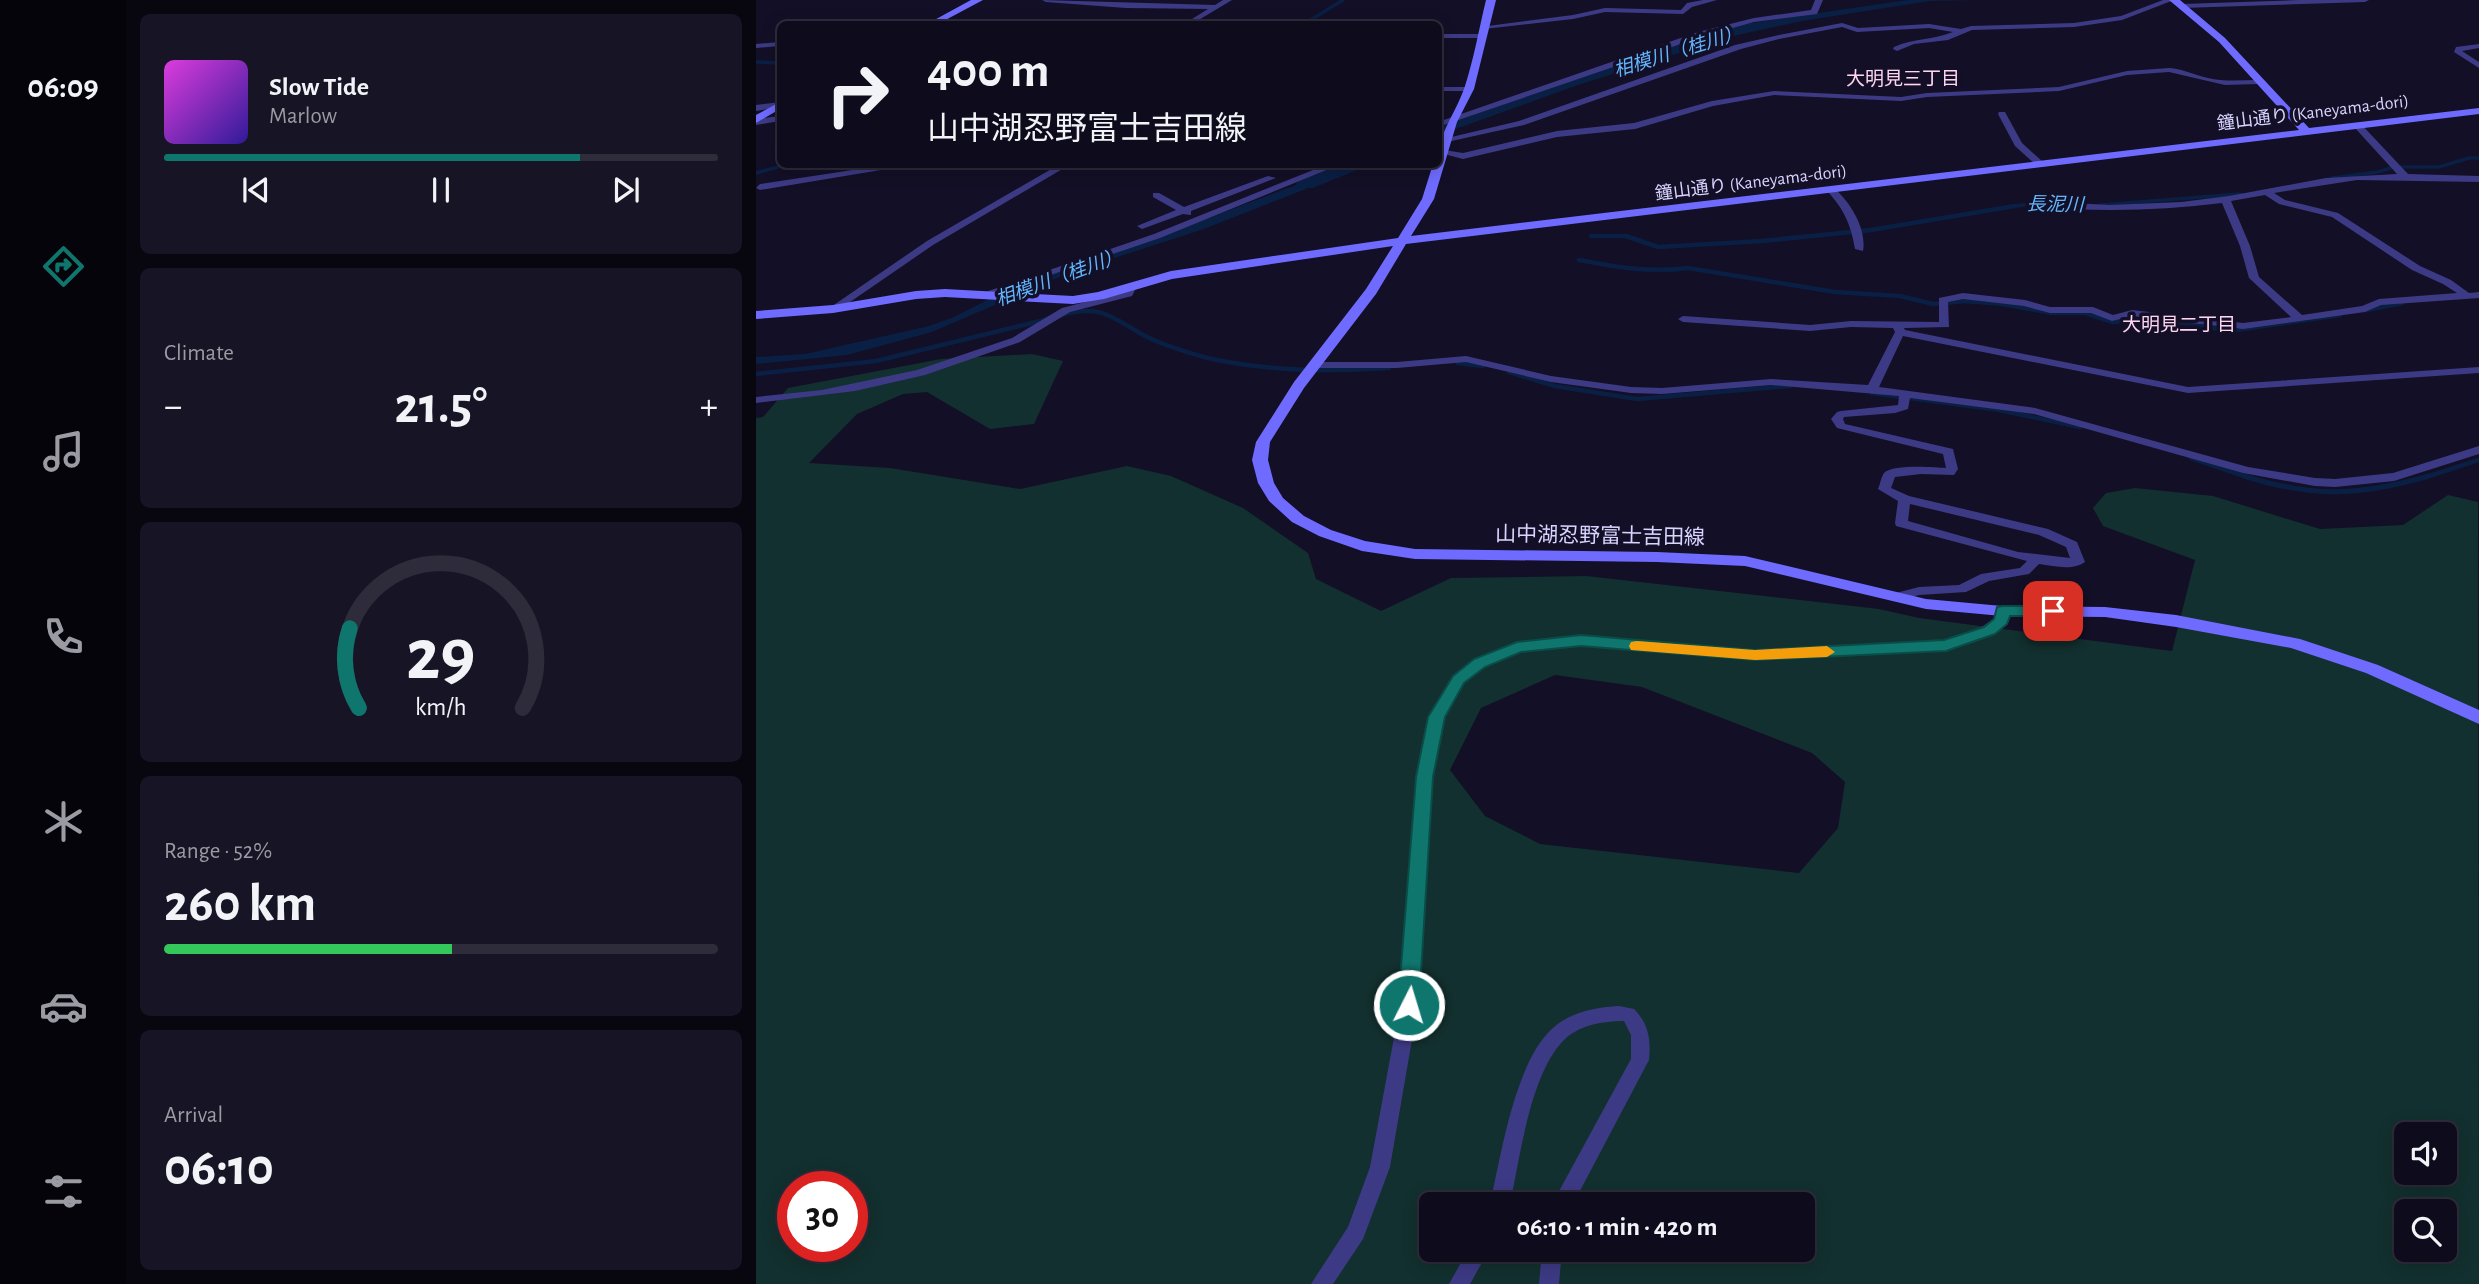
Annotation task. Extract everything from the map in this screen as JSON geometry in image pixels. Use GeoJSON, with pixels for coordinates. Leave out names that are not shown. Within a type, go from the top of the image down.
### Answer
{"type":"FeatureCollection","features":[{"type":"Feature","properties":{"kind":"main road"},"geometry":{"type":"LineString","coordinates":[[938,21],[978,0]]}},
{"type":"Feature","properties":{"kind":"main road","name":"山中湖忍野富士吉田線"},"geometry":{"type":"LineString","coordinates":[[1442,150],[1447,132],[1469,89],[1491,0]]}},
{"type":"Feature","properties":{"kind":"main road"},"geometry":{"type":"LineString","coordinates":[[2176,2],[2222,40],[2306,131]]}},
{"type":"Feature","properties":{"kind":"main road"},"geometry":{"type":"LineString","coordinates":[[756,121],[777,107]]}},
{"type":"Feature","properties":{"kind":"main road","name":"鐘山通り (Kaneyama-dori)"},"geometry":{"type":"LineString","coordinates":[[986,295],[1073,300],[1099,296],[1171,275],[1401,241],[2479,111]]}},
{"type":"Feature","properties":{"kind":"main road","name":"山中湖忍野富士吉田線"},"geometry":{"type":"LineString","coordinates":[[1437,168],[1428,199],[1371,291],[1272,424],[1263,442],[1260,460],[1266,483],[1277,501],[1298,519],[1325,533],[1362,546],[1415,554],[1657,557],[1745,561],[1926,604],[2002,611],[2128,615],[2176,621],[2294,643],[2372,669],[2479,718]]}},
{"type":"Feature","properties":{"kind":"main road"},"geometry":{"type":"LineString","coordinates":[[756,315],[833,309],[916,295],[986,295]]}},
{"type":"Feature","properties":{"kind":"street"},"geometry":{"type":"LineString","coordinates":[[1046,0],[1126,6],[1217,7]]}},
{"type":"Feature","properties":{"kind":"street"},"geometry":{"type":"LineString","coordinates":[[1193,21],[1228,0]]}},
{"type":"Feature","properties":{"kind":"street"},"geometry":{"type":"LineString","coordinates":[[1442,36],[1483,32],[1605,10],[1683,12],[1690,5],[1713,0]]}},
{"type":"Feature","properties":{"kind":"street"},"geometry":{"type":"LineString","coordinates":[[1447,132],[1702,34],[1754,20],[1814,12],[1819,0]]}},
{"type":"Feature","properties":{"kind":"street"},"geometry":{"type":"LineString","coordinates":[[1447,132],[1521,123],[1738,47],[1842,25],[1857,30],[1928,26],[1958,31],[1995,26],[2080,24],[2122,18],[2176,2],[2365,0]]}},
{"type":"Feature","properties":{"kind":"street"},"geometry":{"type":"LineString","coordinates":[[1897,49],[1912,42],[1945,38],[1958,31]]}},
{"type":"Feature","properties":{"kind":"street"},"geometry":{"type":"LineString","coordinates":[[756,46],[777,44]]}},
{"type":"Feature","properties":{"kind":"street"},"geometry":{"type":"LineString","coordinates":[[2479,46],[2459,49],[2458,52],[2479,66]]}},
{"type":"Feature","properties":{"kind":"street"},"geometry":{"type":"LineString","coordinates":[[1447,132],[1463,156],[1556,134],[1635,126],[1712,104],[1774,93],[1901,99],[1927,95],[2059,89],[2127,73],[2155,71],[2185,72],[2206,80],[2225,83],[2259,82]]}},
{"type":"Feature","properties":{"kind":"street"},"geometry":{"type":"LineString","coordinates":[[1442,89],[1469,89]]}},
{"type":"Feature","properties":{"kind":"street"},"geometry":{"type":"LineString","coordinates":[[756,108],[777,105]]}},
{"type":"Feature","properties":{"kind":"street"},"geometry":{"type":"LineString","coordinates":[[2002,114],[2018,144],[2041,165]]}},
{"type":"Feature","properties":{"kind":"street"},"geometry":{"type":"LineString","coordinates":[[756,121],[777,119]]}},
{"type":"Feature","properties":{"kind":"street"},"geometry":{"type":"LineString","coordinates":[[2358,126],[2406,178]]}},
{"type":"Feature","properties":{"kind":"street"},"geometry":{"type":"LineString","coordinates":[[760,187],[886,168]]}},
{"type":"Feature","properties":{"kind":"street"},"geometry":{"type":"LineString","coordinates":[[833,309],[930,243],[1061,168]]}},
{"type":"Feature","properties":{"kind":"street"},"geometry":{"type":"LineString","coordinates":[[986,295],[1200,220],[1328,168]]}},
{"type":"Feature","properties":{"kind":"street"},"geometry":{"type":"LineString","coordinates":[[2037,204],[2088,208],[2225,199],[2341,179],[2375,176],[2479,179]]}},
{"type":"Feature","properties":{"kind":"street"},"geometry":{"type":"LineString","coordinates":[[1142,226],[1271,178]]}},
{"type":"Feature","properties":{"kind":"street"},"geometry":{"type":"LineString","coordinates":[[1832,191],[1844,201],[1850,212],[1860,249]]}},
{"type":"Feature","properties":{"kind":"street"},"geometry":{"type":"LineString","coordinates":[[2266,192],[2283,202],[2335,215],[2416,268],[2447,282],[2466,295]]}},
{"type":"Feature","properties":{"kind":"street"},"geometry":{"type":"LineString","coordinates":[[1156,195],[1200,220]]}},
{"type":"Feature","properties":{"kind":"street"},"geometry":{"type":"LineString","coordinates":[[2225,199],[2245,246],[2253,278],[2300,319]]}},
{"type":"Feature","properties":{"kind":"street"},"geometry":{"type":"LineString","coordinates":[[756,400],[827,393],[881,382],[956,360],[1016,340],[1066,310],[1128,294],[1132,286]]}},
{"type":"Feature","properties":{"kind":"street"},"geometry":{"type":"LineString","coordinates":[[1899,329],[1945,325],[1943,300],[1963,296],[2025,303],[2050,310],[2093,310],[2112,318],[2132,313],[2165,315],[2230,326],[2365,309],[2379,302],[2479,295]]}},
{"type":"Feature","properties":{"kind":"street"},"geometry":{"type":"LineString","coordinates":[[1684,319],[1810,328],[1851,324],[1899,329],[2188,390],[2479,370]]}},
{"type":"Feature","properties":{"kind":"street"},"geometry":{"type":"LineString","coordinates":[[1872,389],[1899,329]]}},
{"type":"Feature","properties":{"kind":"street"},"geometry":{"type":"LineString","coordinates":[[1316,365],[1397,365],[1466,359],[1551,379],[1631,390],[1662,391],[1772,382],[1872,389],[2035,411],[2247,470],[2296,480],[2335,483],[2394,477],[2479,450]]}},
{"type":"Feature","properties":{"kind":"street"},"geometry":{"type":"LineString","coordinates":[[1905,393],[1904,407],[1841,414],[1837,419],[1841,426],[1949,452],[1952,470],[1890,474],[1884,489],[1905,499],[2043,532],[2072,545],[2078,562],[2069,564],[2037,559],[1901,523],[1905,499]]}},
{"type":"Feature","properties":{"kind":"street"},"geometry":{"type":"LineString","coordinates":[[1897,597],[1919,591],[1961,589],[1986,577],[2024,571],[2037,559]]}},
{"type":"Feature","properties":{"kind":"street"},"geometry":{"type":"LineString","coordinates":[[1321,1284],[1356,1231],[1380,1167],[1411,982],[1425,777],[1436,717],[1458,680],[1479,663],[1517,647],[1558,641],[1755,655],[1946,646],[1989,631],[2001,621],[2002,611]]}},
{"type":"Feature","properties":{"kind":"street"},"geometry":{"type":"LineString","coordinates":[[1503,1192],[1522,1110],[1541,1059],[1557,1036],[1567,1028],[1601,1014],[1628,1014],[1636,1021],[1642,1037],[1640,1060],[1568,1192]]}},
{"type":"Feature","properties":{"kind":"street"},"geometry":{"type":"LineString","coordinates":[[1460,1284],[1472,1262]]}},
{"type":"Feature","properties":{"kind":"street"},"geometry":{"type":"LineString","coordinates":[[1549,1284],[1551,1262]]}},
{"type":"Feature","properties":{"kind":"green space"},"geometry":{"type":"Polygon","coordinates":[[[1032,354],[1063,361],[1034,424],[990,429],[927,392],[903,394],[857,414],[809,463],[890,468],[1020,489],[1127,466],[1171,476],[1243,508],[1308,553],[1316,579],[1381,611],[1451,578],[1586,576],[1879,609],[1919,618],[2172,651],[2195,560],[2103,526],[2093,508],[2106,493],[2135,488],[2213,496],[2320,529],[2403,525],[2448,495],[2478,502],[2479,1284],[756,1284],[756,418],[763,417],[788,388],[941,359],[1032,354]],[[1555,675],[1481,708],[1450,770],[1485,816],[1540,844],[1799,873],[1838,828],[1845,782],[1812,753],[1642,687],[1555,675]]]}},
{"type":"Feature","properties":{"kind":"water"},"geometry":{"type":"Polygon","coordinates":[[[1907,0],[1977,0],[1930,1],[1802,21],[1729,37],[1575,86],[1442,134],[1442,126],[1738,25],[1907,0]]]}},
{"type":"Feature","properties":{"kind":"water"},"geometry":{"type":"Polygon","coordinates":[[[1359,168],[1201,230],[1071,272],[932,332],[847,355],[756,364],[756,357],[805,354],[929,326],[954,317],[1003,292],[1338,169],[1359,168]]]}},
{"type":"Feature","properties":{"kind":"waterway"},"geometry":{"type":"LineString","coordinates":[[1309,21],[1343,0]]}},
{"type":"Feature","properties":{"kind":"waterway"},"geometry":{"type":"LineString","coordinates":[[756,62],[777,63]]}},
{"type":"Feature","properties":{"kind":"waterway","name":"長泥川"},"geometry":{"type":"LineString","coordinates":[[2332,178],[2378,172],[2394,167],[2439,167],[2469,158],[2479,158]]}},
{"type":"Feature","properties":{"kind":"waterway"},"geometry":{"type":"LineString","coordinates":[[756,173],[777,167]]}},
{"type":"Feature","properties":{"kind":"waterway","name":"相模川（桂川）"},"geometry":{"type":"LineString","coordinates":[[1306,184],[1345,168]]}},
{"type":"Feature","properties":{"kind":"waterway","name":"長泥川"},"geometry":{"type":"LineString","coordinates":[[2100,205],[2240,194]]}},
{"type":"Feature","properties":{"kind":"waterway","name":"長泥川"},"geometry":{"type":"LineString","coordinates":[[2004,208],[2041,202]]}},
{"type":"Feature","properties":{"kind":"waterway","name":"長泥川"},"geometry":{"type":"LineString","coordinates":[[1591,236],[1626,236],[1658,247],[1762,241],[1871,230],[2015,206]]}},
{"type":"Feature","properties":{"kind":"waterway"},"geometry":{"type":"LineString","coordinates":[[1579,260],[1647,270],[1688,268],[1835,292],[1900,296],[1933,304],[1966,301],[2002,304],[2052,313],[2085,313],[2113,322],[2150,318]]}},
{"type":"Feature","properties":{"kind":"waterway"},"geometry":{"type":"LineString","coordinates":[[2367,310],[2402,303]]}},
{"type":"Feature","properties":{"kind":"waterway"},"geometry":{"type":"LineString","coordinates":[[1061,315],[1087,311],[1106,314],[1161,343],[1200,356],[1238,364],[1303,370],[1389,368]]}},
{"type":"Feature","properties":{"kind":"waterway"},"geometry":{"type":"LineString","coordinates":[[2160,319],[2230,331],[2340,315]]}},
{"type":"Feature","properties":{"kind":"waterway"},"geometry":{"type":"LineString","coordinates":[[756,374],[876,361],[1048,319]]}},
{"type":"Feature","properties":{"kind":"waterway"},"geometry":{"type":"LineString","coordinates":[[1458,363],[1483,366]]}},
{"type":"Feature","properties":{"kind":"waterway"},"geometry":{"type":"LineString","coordinates":[[1509,372],[1555,386],[1637,399],[1790,386]]}},
{"type":"Feature","properties":{"kind":"waterway"},"geometry":{"type":"LineString","coordinates":[[1872,393],[1999,410],[2080,427]]}},
{"type":"Feature","properties":{"kind":"waterway"},"geometry":{"type":"LineString","coordinates":[[2191,458],[2245,476]]}},
{"type":"Feature","properties":{"kind":"waterway"},"geometry":{"type":"LineString","coordinates":[[2423,478],[2479,460]]}},
{"type":"Feature","properties":{"kind":"waterway"},"geometry":{"type":"LineString","coordinates":[[2245,476],[2293,488],[2336,492],[2380,488],[2429,476]]}},
{"type":"Feature","properties":{"kind":"waterway"},"geometry":{"type":"LineString","coordinates":[[2245,476],[2250,478]]}},
{"type":"Feature","properties":{"kind":"slow traffic"},"geometry":{"type":"LineString","coordinates":[[1637,646],[1755,655],[1827,652]]}},
{"type":"Feature","properties":{"kind":"district","name":"大明見三丁目"},"geometry":{"type":"Point","coordinates":[1903,79]}},
{"type":"Feature","properties":{"kind":"district","name":"大明見二丁目"},"geometry":{"type":"Point","coordinates":[2179,325]}},
{"type":"Feature","properties":{"kind":"route"},"geometry":{"type":"LineString","coordinates":[[1409,1005],[1425,777],[1436,717],[1458,680],[1479,663],[1517,647],[1558,641],[1755,655],[1946,646],[1989,631],[2001,621],[2002,611],[2053,611]]}}]}
